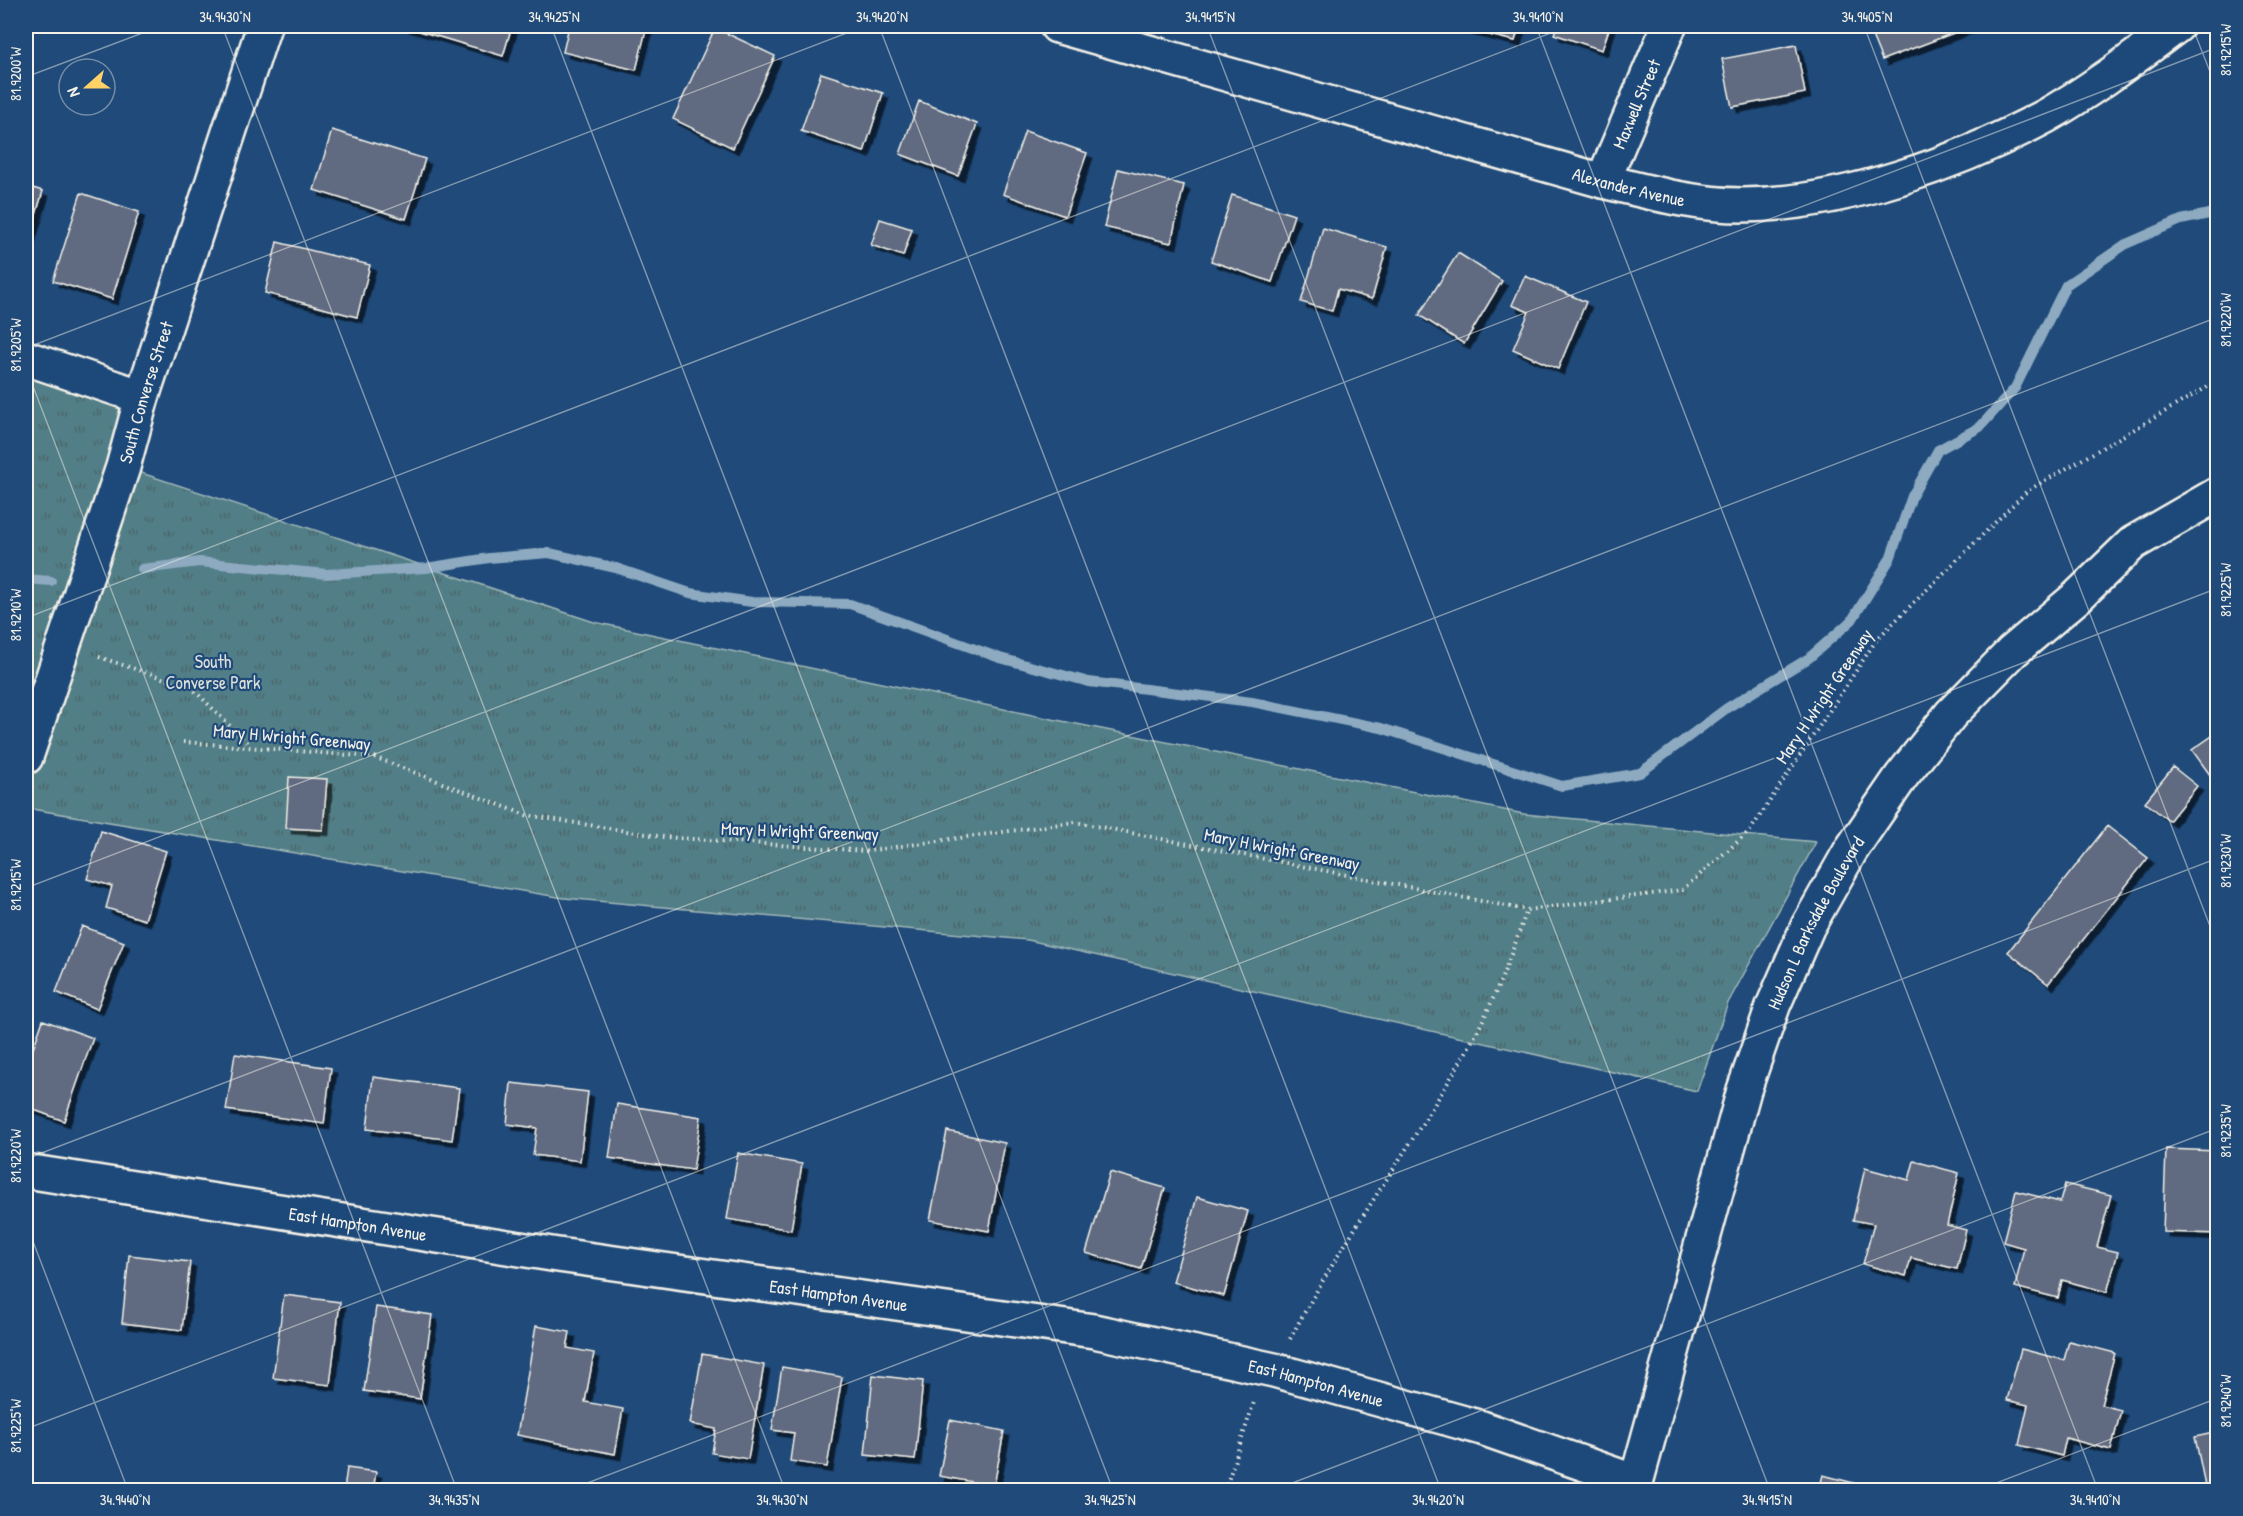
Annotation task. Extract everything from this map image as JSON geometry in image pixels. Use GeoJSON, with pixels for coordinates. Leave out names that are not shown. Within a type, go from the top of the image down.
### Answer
{"type":"FeatureCollection","features":[{"type":"Feature","properties":{"kind":"street","name":"South Converse Street"},"geometry":{"type":"LineString","coordinates":[[26,757],[123,467],[142,397],[264,26]]}},
{"type":"Feature","properties":{"kind":"street","name":"Alexander Avenue"},"geometry":{"type":"LineString","coordinates":[[1057,26],[1603,181],[1679,200],[1742,205],[1805,201],[1866,187],[1913,173],[2004,137],[2047,115],[2117,71],[2177,26]]}},
{"type":"Feature","properties":{"kind":"street","name":"Maxwell Street"},"geometry":{"type":"LineString","coordinates":[[1603,181],[1669,26]]}},
{"type":"Feature","properties":{"kind":"street"},"geometry":{"type":"LineString","coordinates":[[26,358],[142,397]]}},
{"type":"Feature","properties":{"kind":"street","name":"Hudson L Barksdale Boulevard"},"geometry":{"type":"LineString","coordinates":[[1635,1486],[1744,1090],[1773,1006],[1808,926],[1851,850],[1901,777],[1951,714],[2013,652],[2076,598],[2133,543],[2217,494]]}},
{"type":"Feature","properties":{"kind":"street","name":"East Hampton Avenue"},"geometry":{"type":"LineString","coordinates":[[26,1172],[558,1255],[1094,1331],[1274,1370],[1482,1428],[1635,1486]]}},
{"type":"Feature","properties":{"kind":"path","name":"Mary H Wright Greenway"},"geometry":{"type":"LineString","coordinates":[[183,742],[374,757],[526,815],[664,837],[866,851],[1075,822],[1527,910],[1682,890],[1750,831],[1877,639],[2027,491],[2217,381]]}},
{"type":"Feature","properties":{"kind":"path"},"geometry":{"type":"LineString","coordinates":[[99,657],[192,688],[250,747]]}},
{"type":"Feature","properties":{"kind":"path"},"geometry":{"type":"LineString","coordinates":[[1225,1491],[1254,1403],[1331,1267],[1467,1051],[1503,980],[1527,910]]}},
{"type":"Feature","properties":{"kind":"green space","name":"South Converse Park"},"geometry":{"type":"Polygon","coordinates":[[[26,358],[142,397],[123,467],[594,622],[1032,715],[1524,814],[1816,842],[1728,1003],[1697,1091],[1028,940],[564,898],[26,808],[26,757],[47,689],[26,685],[26,358]]]}},
{"type":"Feature","properties":{"kind":"building"},"geometry":{"type":"Polygon","coordinates":[[[403,26],[512,26],[503,56],[403,26]]]}},
{"type":"Feature","properties":{"kind":"building"},"geometry":{"type":"Polygon","coordinates":[[[569,26],[647,26],[636,70],[563,52],[569,26]]]}},
{"type":"Feature","properties":{"kind":"building"},"geometry":{"type":"Polygon","coordinates":[[[1460,26],[1519,26],[1515,41],[1460,28],[1460,26]]]}},
{"type":"Feature","properties":{"kind":"building"},"geometry":{"type":"Polygon","coordinates":[[[1557,26],[1610,26],[1602,50],[1554,34],[1557,26]]]}},
{"type":"Feature","properties":{"kind":"building"},"geometry":{"type":"Polygon","coordinates":[[[1868,26],[1972,26],[1882,60],[1868,26]]]}},
{"type":"Feature","properties":{"kind":"building"},"geometry":{"type":"Polygon","coordinates":[[[715,28],[775,56],[733,148],[673,119],[715,28]]]}},
{"type":"Feature","properties":{"kind":"building"},"geometry":{"type":"Polygon","coordinates":[[[1796,45],[1805,93],[1732,107],[1722,59],[1796,45]]]}},
{"type":"Feature","properties":{"kind":"building"},"geometry":{"type":"Polygon","coordinates":[[[821,73],[883,93],[864,152],[801,131],[821,73]]]}},
{"type":"Feature","properties":{"kind":"building"},"geometry":{"type":"Polygon","coordinates":[[[919,101],[977,124],[958,176],[900,154],[919,101]]]}},
{"type":"Feature","properties":{"kind":"building"},"geometry":{"type":"Polygon","coordinates":[[[332,130],[425,159],[406,219],[314,190],[332,130]]]}},
{"type":"Feature","properties":{"kind":"building"},"geometry":{"type":"Polygon","coordinates":[[[1025,131],[1087,153],[1065,216],[1003,194],[1025,131]]]}},
{"type":"Feature","properties":{"kind":"building"},"geometry":{"type":"Polygon","coordinates":[[[1118,169],[1184,185],[1171,243],[1104,227],[1118,169]]]}},
{"type":"Feature","properties":{"kind":"building"},"geometry":{"type":"Polygon","coordinates":[[[26,186],[43,191],[26,248],[26,186]]]}},
{"type":"Feature","properties":{"kind":"building"},"geometry":{"type":"Polygon","coordinates":[[[81,193],[139,212],[112,299],[53,281],[81,193]]]}},
{"type":"Feature","properties":{"kind":"building"},"geometry":{"type":"Polygon","coordinates":[[[1232,195],[1294,215],[1272,282],[1211,261],[1232,195]]]}},
{"type":"Feature","properties":{"kind":"building"},"geometry":{"type":"Polygon","coordinates":[[[880,219],[912,229],[903,256],[871,245],[880,219]]]}},
{"type":"Feature","properties":{"kind":"building"},"geometry":{"type":"Polygon","coordinates":[[[1323,228],[1387,247],[1372,299],[1338,289],[1332,311],[1301,302],[1323,228]]]}},
{"type":"Feature","properties":{"kind":"building"},"geometry":{"type":"Polygon","coordinates":[[[277,242],[370,265],[357,317],[265,293],[277,242]]]}},
{"type":"Feature","properties":{"kind":"building"},"geometry":{"type":"Polygon","coordinates":[[[1458,253],[1502,281],[1464,344],[1419,315],[1458,253]]]}},
{"type":"Feature","properties":{"kind":"building"},"geometry":{"type":"Polygon","coordinates":[[[1525,276],[1586,302],[1558,369],[1513,349],[1529,312],[1512,305],[1525,276]]]}},
{"type":"Feature","properties":{"kind":"building"},"geometry":{"type":"Polygon","coordinates":[[[2218,732],[2218,786],[2192,750],[2218,732]]]}},
{"type":"Feature","properties":{"kind":"building"},"geometry":{"type":"Polygon","coordinates":[[[2173,767],[2197,786],[2169,821],[2145,802],[2173,767]]]}},
{"type":"Feature","properties":{"kind":"building"},"geometry":{"type":"Polygon","coordinates":[[[289,777],[327,779],[323,830],[286,828],[289,777]]]}},
{"type":"Feature","properties":{"kind":"building"},"geometry":{"type":"Polygon","coordinates":[[[2107,826],[2148,858],[2048,984],[2008,952],[2107,826]]]}},
{"type":"Feature","properties":{"kind":"building"},"geometry":{"type":"Polygon","coordinates":[[[101,831],[166,851],[145,920],[106,908],[112,886],[87,879],[101,831]]]}},
{"type":"Feature","properties":{"kind":"building"},"geometry":{"type":"Polygon","coordinates":[[[82,926],[124,942],[97,1009],[56,992],[82,926]]]}},
{"type":"Feature","properties":{"kind":"building"},"geometry":{"type":"Polygon","coordinates":[[[43,1020],[93,1038],[64,1121],[26,1107],[26,1069],[43,1020]]]}},
{"type":"Feature","properties":{"kind":"building"},"geometry":{"type":"Polygon","coordinates":[[[235,1054],[331,1068],[324,1124],[226,1110],[235,1054]]]}},
{"type":"Feature","properties":{"kind":"building"},"geometry":{"type":"Polygon","coordinates":[[[373,1077],[459,1088],[452,1140],[367,1129],[373,1077]]]}},
{"type":"Feature","properties":{"kind":"building"},"geometry":{"type":"Polygon","coordinates":[[[511,1083],[588,1092],[580,1161],[533,1155],[537,1128],[507,1124],[511,1083]]]}},
{"type":"Feature","properties":{"kind":"building"},"geometry":{"type":"Polygon","coordinates":[[[617,1104],[701,1117],[693,1170],[609,1158],[617,1104]]]}},
{"type":"Feature","properties":{"kind":"building"},"geometry":{"type":"Polygon","coordinates":[[[947,1131],[1005,1143],[989,1231],[930,1220],[947,1131]]]}},
{"type":"Feature","properties":{"kind":"building"},"geometry":{"type":"Polygon","coordinates":[[[2166,1149],[2218,1151],[2218,1234],[2163,1232],[2166,1149]]]}},
{"type":"Feature","properties":{"kind":"building"},"geometry":{"type":"Polygon","coordinates":[[[738,1153],[802,1164],[791,1230],[727,1219],[738,1153]]]}},
{"type":"Feature","properties":{"kind":"building"},"geometry":{"type":"Polygon","coordinates":[[[1914,1161],[1959,1173],[1947,1225],[1966,1230],[1957,1269],[1911,1258],[1906,1276],[1863,1264],[1874,1224],[1853,1220],[1865,1168],[1909,1180],[1914,1161]]]}},
{"type":"Feature","properties":{"kind":"building"},"geometry":{"type":"Polygon","coordinates":[[[1110,1172],[1165,1188],[1141,1269],[1086,1253],[1110,1172]]]}},
{"type":"Feature","properties":{"kind":"building"},"geometry":{"type":"Polygon","coordinates":[[[2065,1184],[2111,1195],[2097,1247],[2118,1252],[2107,1292],[2062,1280],[2058,1298],[2015,1287],[2024,1248],[2003,1242],[2016,1191],[2060,1202],[2065,1184]]]}},
{"type":"Feature","properties":{"kind":"building"},"geometry":{"type":"Polygon","coordinates":[[[1197,1197],[1248,1211],[1224,1296],[1173,1282],[1197,1197]]]}},
{"type":"Feature","properties":{"kind":"building"},"geometry":{"type":"Polygon","coordinates":[[[129,1255],[190,1262],[182,1330],[122,1323],[129,1255]]]}},
{"type":"Feature","properties":{"kind":"building"},"geometry":{"type":"Polygon","coordinates":[[[284,1295],[340,1302],[330,1385],[273,1378],[284,1295]]]}},
{"type":"Feature","properties":{"kind":"building"},"geometry":{"type":"Polygon","coordinates":[[[376,1307],[432,1315],[420,1399],[364,1391],[376,1307]]]}},
{"type":"Feature","properties":{"kind":"building"},"geometry":{"type":"Polygon","coordinates":[[[536,1326],[570,1332],[567,1348],[594,1353],[585,1402],[623,1409],[615,1454],[517,1435],[536,1326]]]}},
{"type":"Feature","properties":{"kind":"building"},"geometry":{"type":"Polygon","coordinates":[[[2069,1341],[2115,1353],[2101,1405],[2121,1410],[2111,1450],[2066,1438],[2062,1456],[2019,1445],[2028,1405],[2007,1400],[2021,1349],[2064,1360],[2069,1341]]]}},
{"type":"Feature","properties":{"kind":"building"},"geometry":{"type":"Polygon","coordinates":[[[702,1354],[764,1365],[748,1459],[712,1453],[716,1429],[690,1424],[702,1354]]]}},
{"type":"Feature","properties":{"kind":"building"},"geometry":{"type":"Polygon","coordinates":[[[782,1367],[842,1377],[827,1467],[790,1461],[794,1433],[772,1430],[782,1367]]]}},
{"type":"Feature","properties":{"kind":"building"},"geometry":{"type":"Polygon","coordinates":[[[873,1375],[923,1381],[915,1460],[865,1455],[873,1375]]]}},
{"type":"Feature","properties":{"kind":"building"},"geometry":{"type":"Polygon","coordinates":[[[950,1420],[1004,1431],[994,1486],[939,1476],[950,1420]]]}},
{"type":"Feature","properties":{"kind":"building"},"geometry":{"type":"Polygon","coordinates":[[[2218,1432],[2218,1490],[2206,1490],[2195,1437],[2218,1432]]]}},
{"type":"Feature","properties":{"kind":"building"},"geometry":{"type":"Polygon","coordinates":[[[347,1468],[376,1472],[373,1490],[344,1490],[347,1468]]]}},
{"type":"Feature","properties":{"kind":"building"},"geometry":{"type":"Polygon","coordinates":[[[1823,1475],[1869,1487],[1868,1490],[1819,1490],[1823,1475]]]}},
{"type":"Feature","properties":{"kind":"building"},"geometry":{"type":"Polygon","coordinates":[[[1774,1483],[1805,1490],[1772,1490],[1774,1483]]]}},
{"type":"Feature","properties":{"kind":"waterway"},"geometry":{"type":"LineString","coordinates":[[142,569],[199,562],[327,574],[426,568],[489,558],[549,553],[616,568],[690,593],[752,602],[850,604],[1000,658],[1089,682],[1252,702],[1381,728],[1562,786],[1640,773],[1727,708],[1809,658],[1852,620],[1890,559],[1912,496],[1938,450],[1980,427],[2015,388],[2066,285],[2126,244],[2181,220],[2218,212]]}},
{"type":"Feature","properties":{"kind":"waterway"},"geometry":{"type":"LineString","coordinates":[[26,579],[51,581]]}}]}
